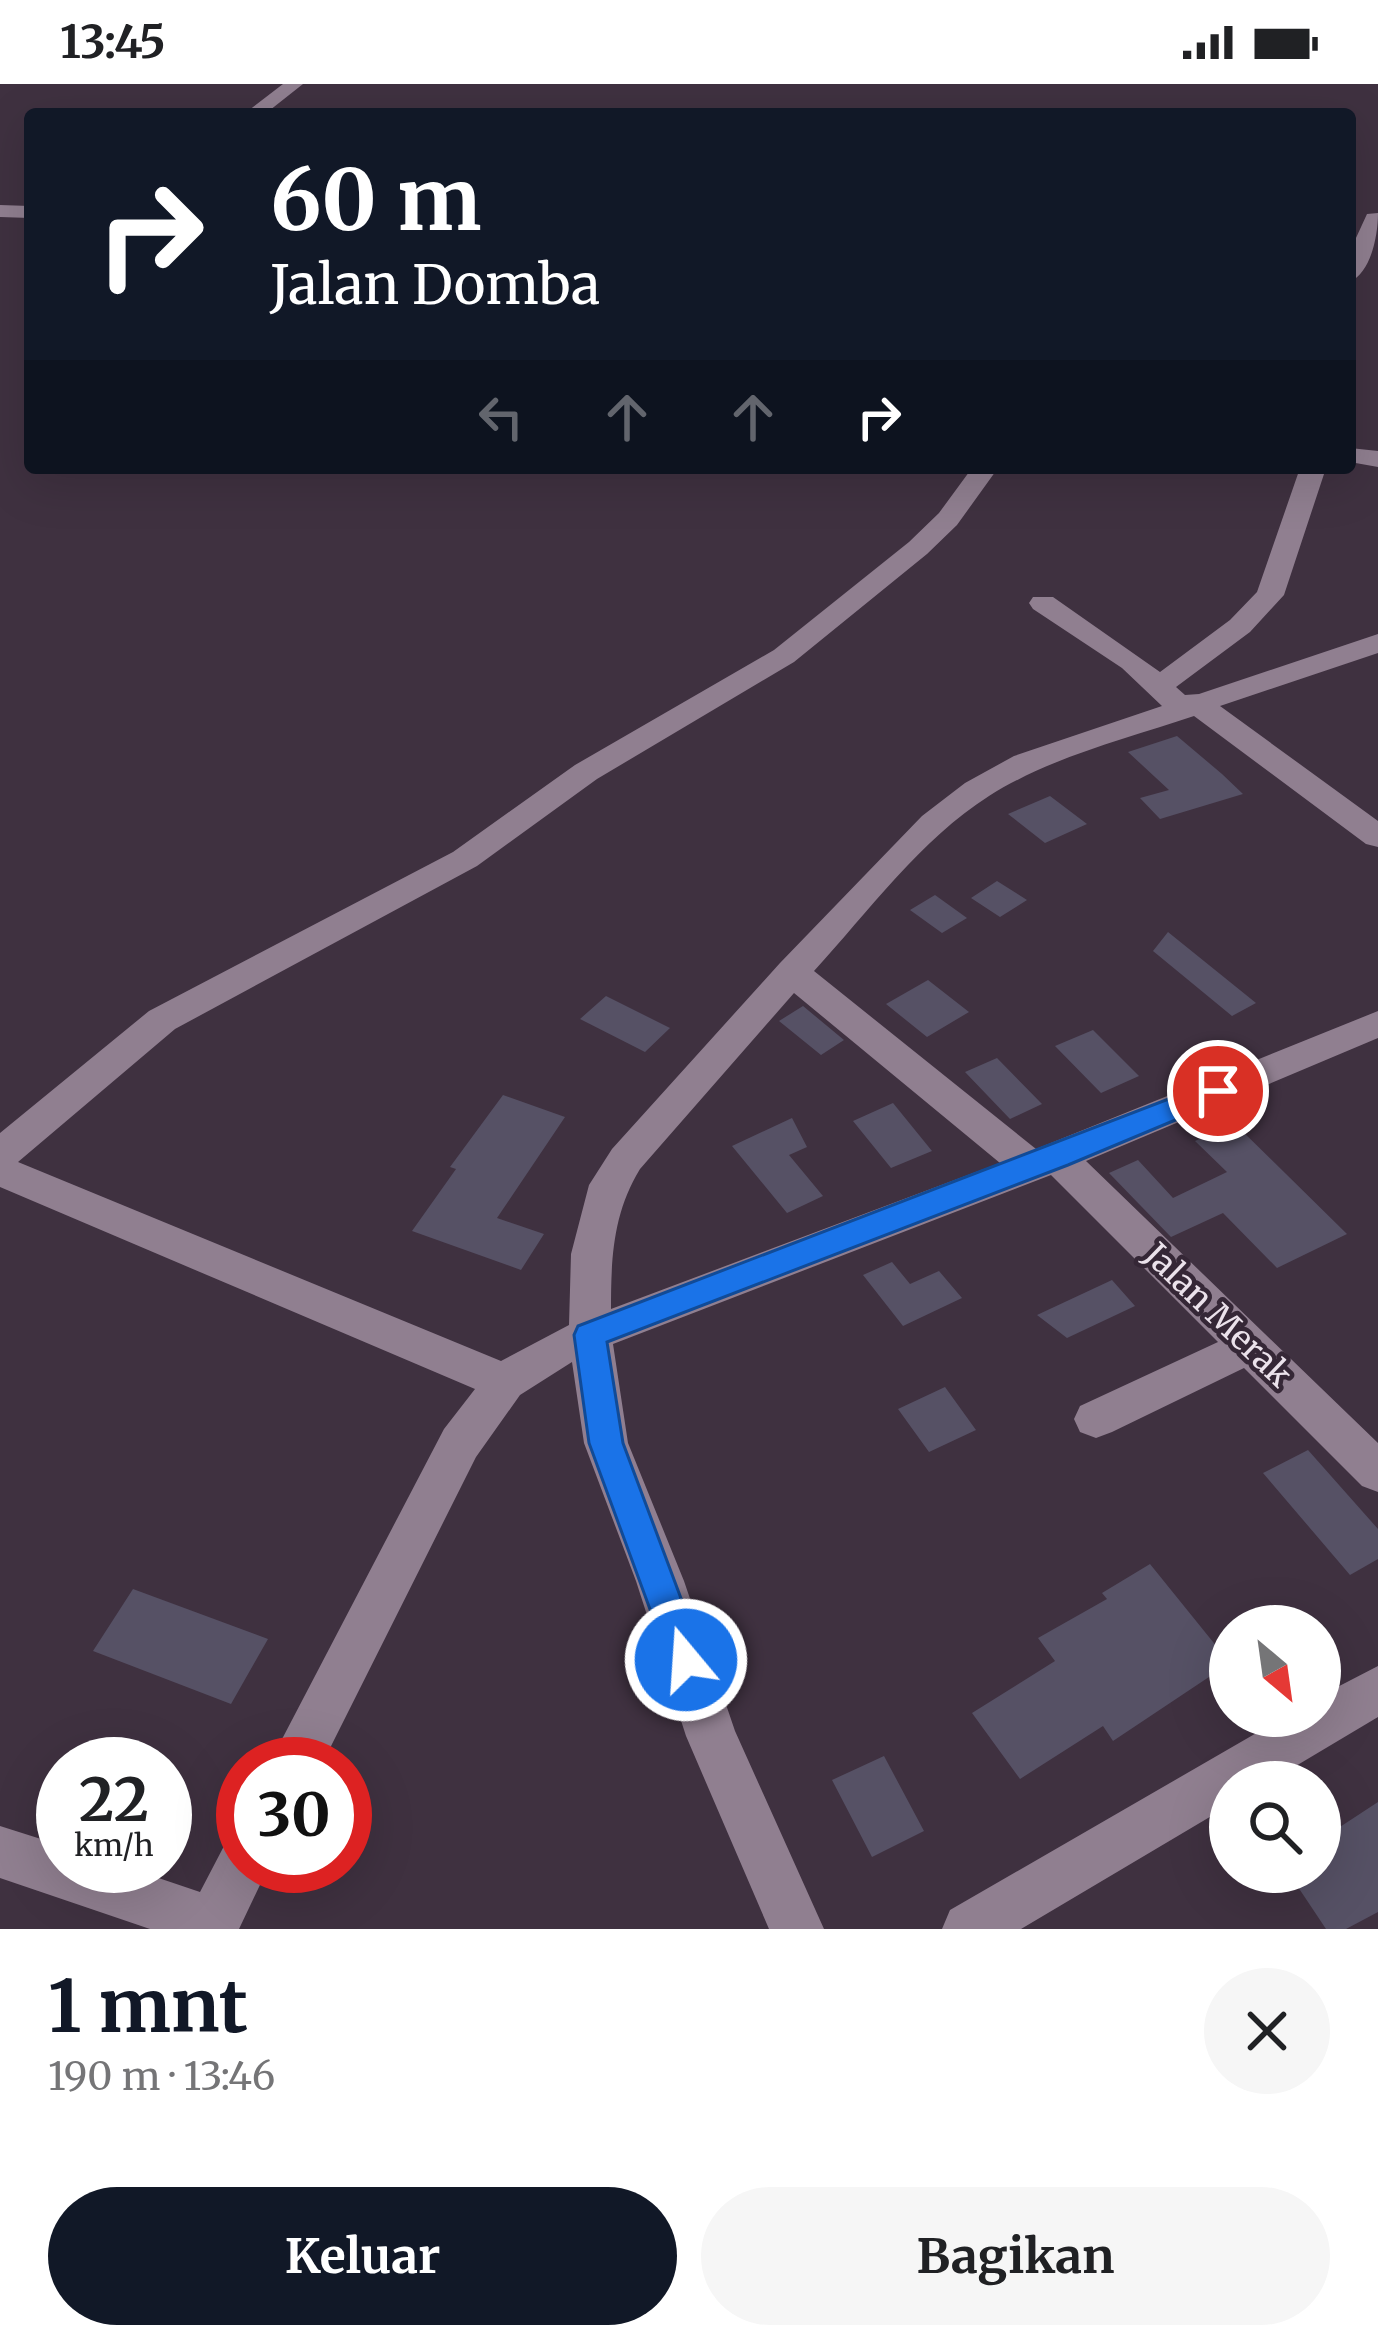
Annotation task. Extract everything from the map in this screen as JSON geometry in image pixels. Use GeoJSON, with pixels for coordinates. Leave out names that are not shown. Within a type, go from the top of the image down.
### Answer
{"type":"FeatureCollection","features":[{"type":"Feature","properties":{"kind":"street"},"geometry":{"type":"LineString","coordinates":[[261,108],[294,84]]}},
{"type":"Feature","properties":{"kind":"street"},"geometry":{"type":"LineString","coordinates":[[1356,260],[1376,218]]}},
{"type":"Feature","properties":{"kind":"street"},"geometry":{"type":"LineString","coordinates":[[505,1382],[10,1171],[162,1019],[465,859],[586,772],[784,656],[918,548],[948,519],[981,474]]}},
{"type":"Feature","properties":{"kind":"street"},"geometry":{"type":"LineString","coordinates":[[1178,699],[1270,595],[1311,474]]}},
{"type":"Feature","properties":{"kind":"street"},"geometry":{"type":"LineString","coordinates":[[1043,603],[1070,617],[1178,699],[1378,837]]}},
{"type":"Feature","properties":{"kind":"street"},"geometry":{"type":"LineString","coordinates":[[797,1929],[711,1736],[660,1582],[606,1443],[590,1335],[591,1254],[603,1196],[652,1126],[792,972],[933,823],[976,790],[1025,763],[1178,699],[1378,643]]}},
{"type":"Feature","properties":{"kind":"street","name":"Jalan Merak"},"geometry":{"type":"LineString","coordinates":[[792,972],[1044,1162],[1250,1346],[1378,1472]]}},
{"type":"Feature","properties":{"kind":"street"},"geometry":{"type":"LineString","coordinates":[[309,1737],[460,1443],[505,1382],[547,1354],[590,1335],[1044,1162],[1378,1024]]}},
{"type":"Feature","properties":{"kind":"street"},"geometry":{"type":"LineString","coordinates":[[1096,1419],[1250,1346]]}},
{"type":"Feature","properties":{"kind":"street"},"geometry":{"type":"LineString","coordinates":[[969,1929],[1378,1690]]}},
{"type":"Feature","properties":{"kind":"street"},"geometry":{"type":"LineString","coordinates":[[0,1852],[212,1926],[229,1893]]}},
{"type":"Feature","properties":{"kind":"building"},"geometry":{"type":"Polygon","coordinates":[[[1177,736],[1243,794],[1160,819],[1140,798],[1169,790],[1128,752],[1177,736]]]}},
{"type":"Feature","properties":{"kind":"building"},"geometry":{"type":"Polygon","coordinates":[[[1050,796],[1087,824],[1045,843],[1008,814],[1050,796]]]}},
{"type":"Feature","properties":{"kind":"building"},"geometry":{"type":"Polygon","coordinates":[[[997,881],[1027,900],[1000,917],[971,898],[997,881]]]}},
{"type":"Feature","properties":{"kind":"building"},"geometry":{"type":"Polygon","coordinates":[[[935,895],[967,918],[942,933],[910,910],[935,895]]]}},
{"type":"Feature","properties":{"kind":"building"},"geometry":{"type":"Polygon","coordinates":[[[1168,932],[1256,1003],[1232,1016],[1153,951],[1168,932]]]}},
{"type":"Feature","properties":{"kind":"building"},"geometry":{"type":"Polygon","coordinates":[[[928,980],[969,1012],[927,1037],[886,1004],[928,980]]]}},
{"type":"Feature","properties":{"kind":"building"},"geometry":{"type":"Polygon","coordinates":[[[606,996],[670,1028],[645,1052],[580,1019],[606,996]]]}},
{"type":"Feature","properties":{"kind":"building"},"geometry":{"type":"Polygon","coordinates":[[[803,1006],[844,1040],[821,1055],[779,1021],[803,1006]]]}},
{"type":"Feature","properties":{"kind":"building"},"geometry":{"type":"Polygon","coordinates":[[[1093,1030],[1139,1076],[1101,1093],[1055,1046],[1093,1030]]]}},
{"type":"Feature","properties":{"kind":"building"},"geometry":{"type":"Polygon","coordinates":[[[997,1058],[1042,1104],[1010,1119],[965,1072],[997,1058]]]}},
{"type":"Feature","properties":{"kind":"building"},"geometry":{"type":"Polygon","coordinates":[[[503,1095],[565,1117],[497,1218],[544,1234],[521,1270],[412,1231],[456,1169],[450,1167],[503,1095]]]}},
{"type":"Feature","properties":{"kind":"building"},"geometry":{"type":"Polygon","coordinates":[[[893,1103],[932,1151],[891,1168],[853,1121],[893,1103]]]}},
{"type":"Feature","properties":{"kind":"building"},"geometry":{"type":"Polygon","coordinates":[[[792,1118],[807,1147],[789,1155],[823,1196],[787,1213],[732,1146],[792,1118]]]}},
{"type":"Feature","properties":{"kind":"building"},"geometry":{"type":"Polygon","coordinates":[[[1234,1123],[1347,1234],[1277,1268],[1223,1213],[1171,1237],[1109,1173],[1138,1160],[1173,1198],[1227,1172],[1195,1141],[1234,1123]]]}},
{"type":"Feature","properties":{"kind":"building"},"geometry":{"type":"Polygon","coordinates":[[[892,1262],[910,1284],[939,1271],[962,1298],[903,1326],[863,1275],[892,1262]]]}},
{"type":"Feature","properties":{"kind":"building"},"geometry":{"type":"Polygon","coordinates":[[[1112,1280],[1135,1306],[1067,1338],[1037,1315],[1112,1280]]]}},
{"type":"Feature","properties":{"kind":"building"},"geometry":{"type":"Polygon","coordinates":[[[945,1387],[976,1430],[929,1452],[898,1409],[945,1387]]]}},
{"type":"Feature","properties":{"kind":"building"},"geometry":{"type":"Polygon","coordinates":[[[1308,1450],[1378,1529],[1378,1559],[1350,1575],[1263,1473],[1308,1450]]]}},
{"type":"Feature","properties":{"kind":"building"},"geometry":{"type":"Polygon","coordinates":[[[1150,1564],[1209,1637],[1209,1677],[1113,1741],[1103,1726],[1020,1779],[972,1713],[1055,1661],[1038,1638],[1107,1599],[1102,1593],[1150,1564]]]}},
{"type":"Feature","properties":{"kind":"building"},"geometry":{"type":"Polygon","coordinates":[[[133,1589],[268,1639],[231,1704],[93,1651],[133,1589]]]}},
{"type":"Feature","properties":{"kind":"building"},"geometry":{"type":"Polygon","coordinates":[[[884,1756],[924,1831],[872,1857],[832,1780],[884,1756]]]}},
{"type":"Feature","properties":{"kind":"building"},"geometry":{"type":"Polygon","coordinates":[[[1378,1802],[1378,1912],[1346,1929],[1326,1929],[1302,1893],[1341,1893],[1341,1826],[1378,1802]]]}},
{"type":"Feature","properties":{"kind":"route"},"geometry":{"type":"LineString","coordinates":[[686,1660],[606,1443],[590,1335],[1218,1091]]}}]}
